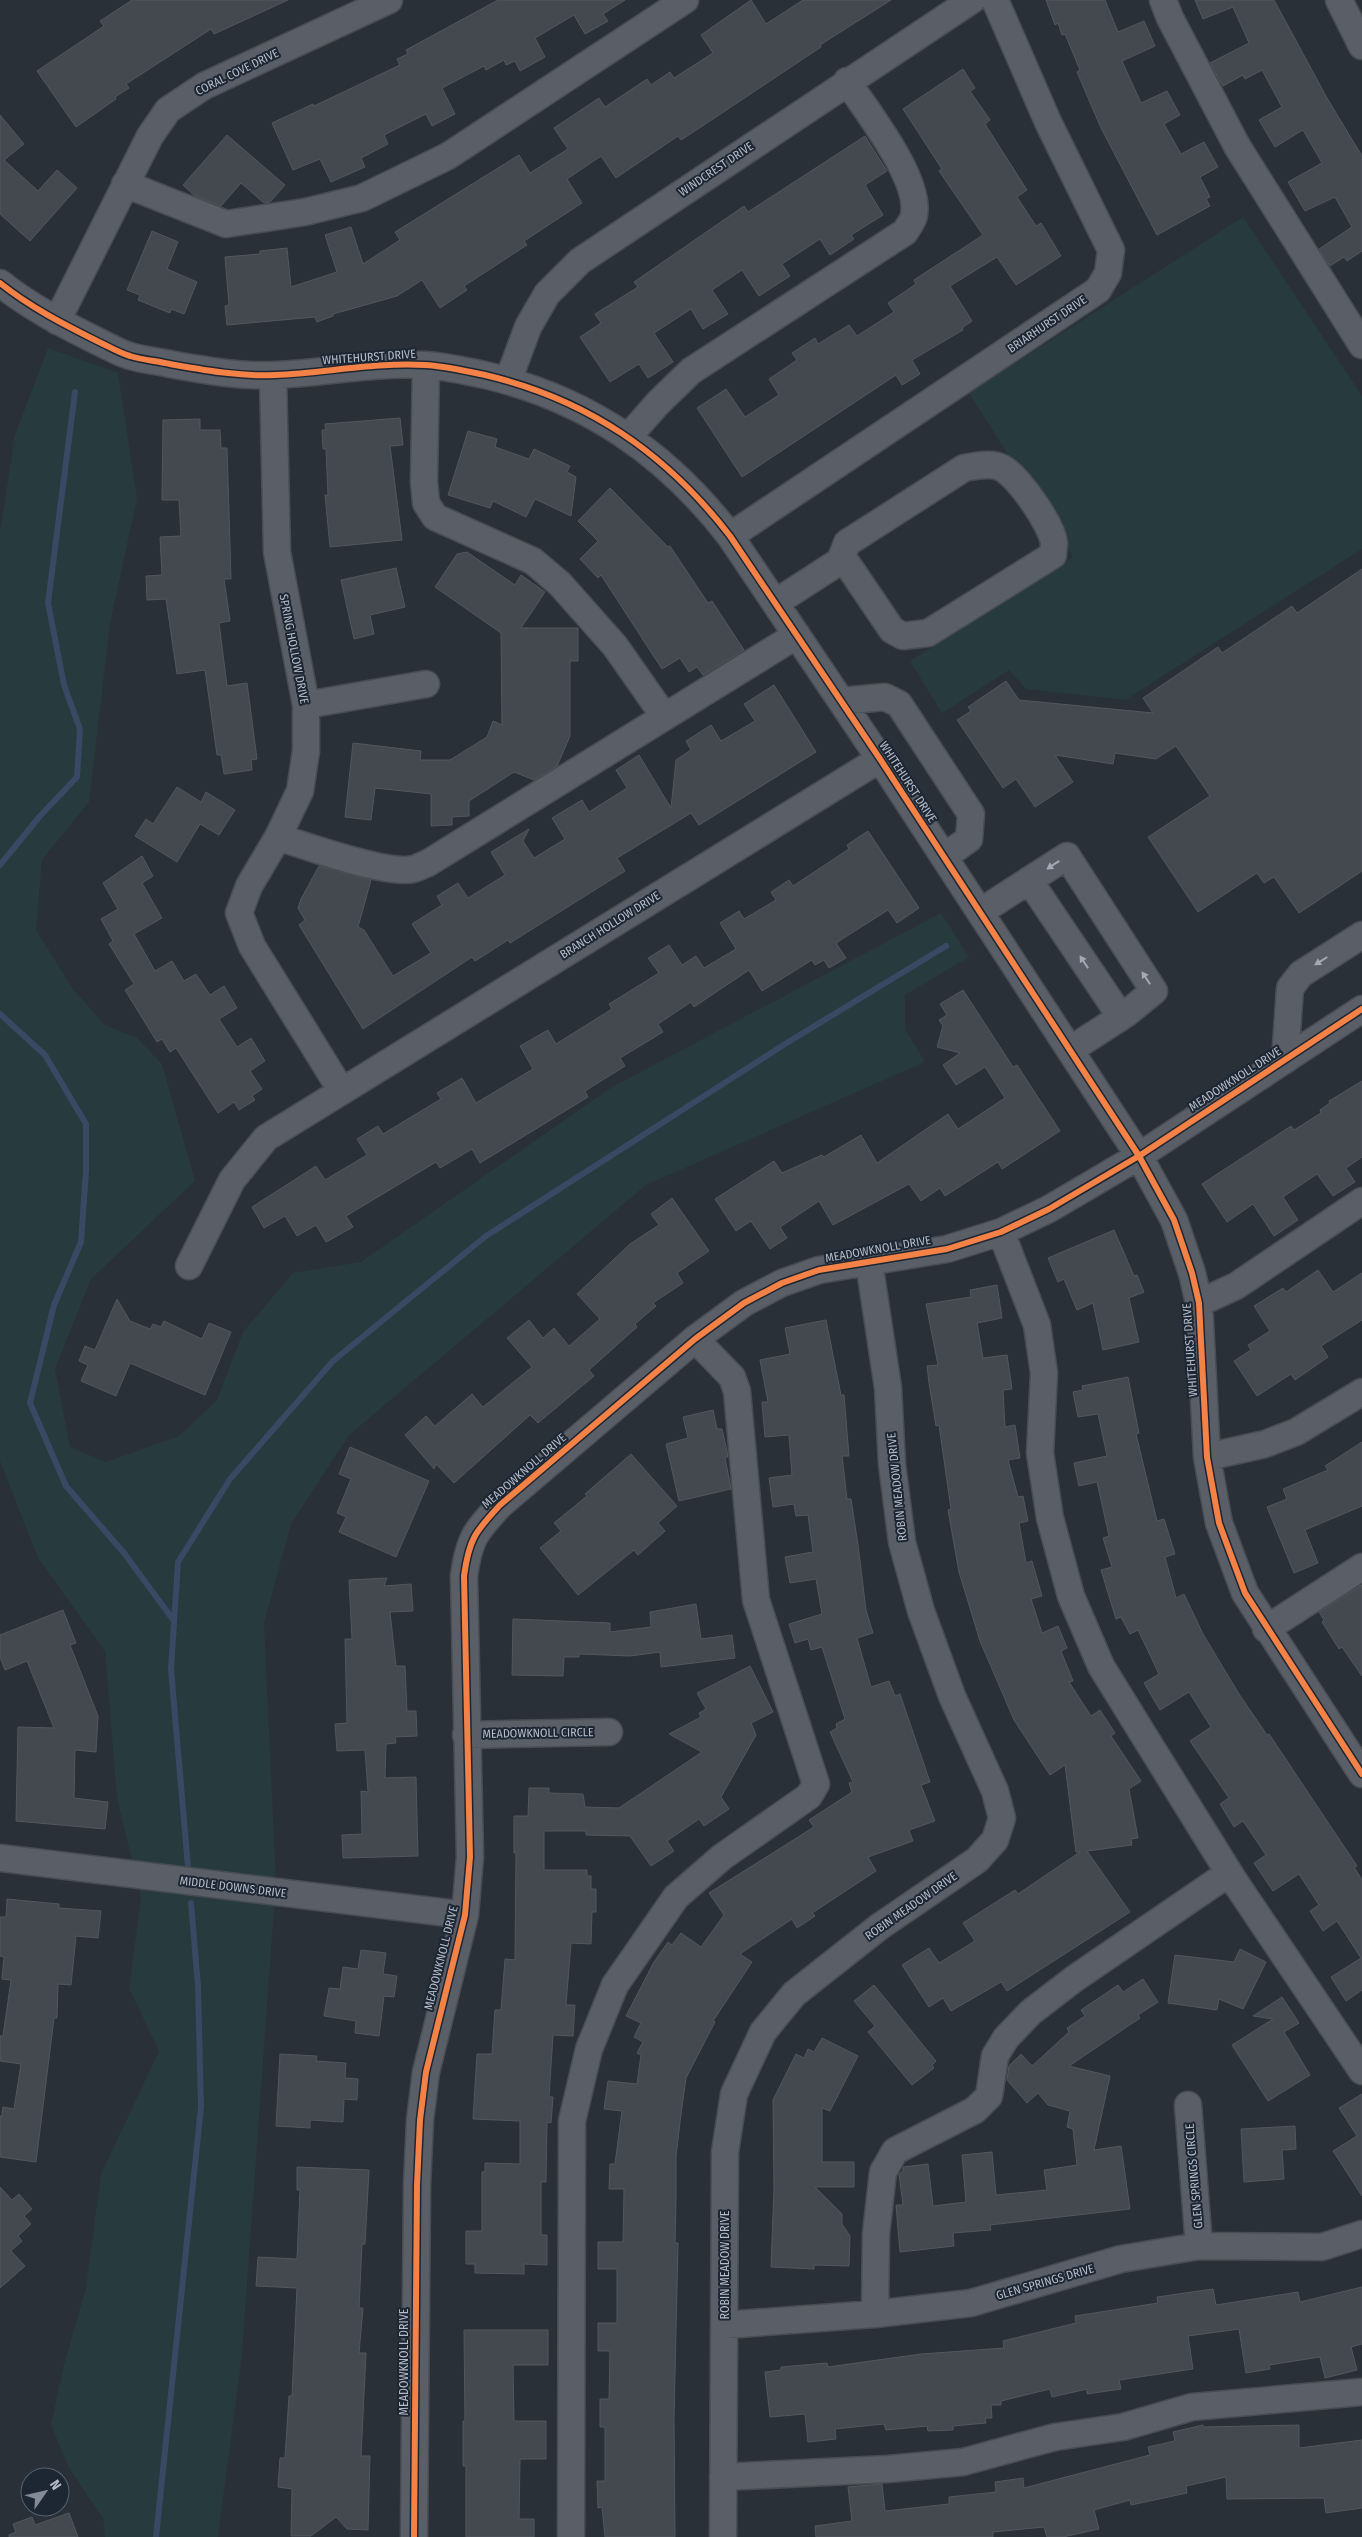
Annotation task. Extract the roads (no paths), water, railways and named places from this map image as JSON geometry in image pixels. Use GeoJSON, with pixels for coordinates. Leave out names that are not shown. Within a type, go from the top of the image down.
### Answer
{"type":"FeatureCollection","features":[{"type":"Feature","properties":{"kind":"street","name":"CORAL COVE DRIVE"},"geometry":{"type":"LineString","coordinates":[[57,321],[150,136],[168,110],[204,86],[389,0]]}},
{"type":"Feature","properties":{"kind":"street"},"geometry":{"type":"LineString","coordinates":[[125,184],[226,224],[305,212],[362,198],[448,156],[685,0]]}},
{"type":"Feature","properties":{"kind":"street","name":"WINDCREST DRIVE"},"geometry":{"type":"LineString","coordinates":[[508,380],[528,327],[547,294],[580,261],[847,81],[972,0]]}},
{"type":"Feature","properties":{"kind":"street","name":"BRIARHURST DRIVE"},"geometry":{"type":"LineString","coordinates":[[730,536],[1098,290],[1108,274],[1111,250],[1048,122],[995,0]]}},
{"type":"Feature","properties":{"kind":"street"},"geometry":{"type":"LineString","coordinates":[[1163,0],[1170,18],[1237,146],[1362,345]]}},
{"type":"Feature","properties":{"kind":"street"},"geometry":{"type":"LineString","coordinates":[[1339,0],[1362,46]]}},
{"type":"Feature","properties":{"kind":"street"},"geometry":{"type":"LineString","coordinates":[[629,436],[658,403],[691,371],[905,232],[914,216],[914,195],[906,173],[847,81]]}},
{"type":"Feature","properties":{"kind":"street","name":"WHITEHURST DRIVE"},"geometry":{"type":"LineString","coordinates":[[0,283],[23,302],[57,321],[130,356],[208,370],[273,376],[393,365],[426,365],[508,380],[550,395],[588,412],[629,436],[671,470],[707,506],[730,536],[880,759],[1139,1156],[1174,1220],[1192,1273],[1199,1303],[1207,1457],[1219,1523],[1245,1593],[1266,1629],[1362,1774]]}},
{"type":"Feature","properties":{"kind":"street"},"geometry":{"type":"LineString","coordinates":[[426,365],[424,482],[426,504],[435,517],[510,549],[533,561],[547,573],[583,607],[615,646],[664,716]]}},
{"type":"Feature","properties":{"kind":"street","name":"SPRING HOLLOW DRIVE"},"geometry":{"type":"LineString","coordinates":[[273,376],[277,552],[306,705],[306,751],[300,791],[278,837],[249,886],[240,913],[252,946],[341,1090]]}},
{"type":"Feature","properties":{"kind":"street"},"geometry":{"type":"LineString","coordinates":[[775,603],[840,561],[847,543],[964,468],[985,465],[1002,468],[1024,489],[1044,519],[1054,543],[1053,555],[948,622],[928,633],[903,636],[892,630],[848,565],[840,561]]}},
{"type":"Feature","properties":{"kind":"street"},"geometry":{"type":"LineString","coordinates":[[278,837],[364,863],[402,870],[413,869],[428,863],[797,635]]}},
{"type":"Feature","properties":{"kind":"street"},"geometry":{"type":"LineString","coordinates":[[306,705],[426,684]]}},
{"type":"Feature","properties":{"kind":"street"},"geometry":{"type":"LineString","coordinates":[[841,701],[885,697],[898,704],[971,814],[969,839],[944,857]]}},
{"type":"Feature","properties":{"kind":"street","name":"BRANCH HOLLOW DRIVE"},"geometry":{"type":"LineString","coordinates":[[189,1266],[232,1180],[266,1138],[880,759]]}},
{"type":"Feature","properties":{"kind":"street"},"geometry":{"type":"LineString","coordinates":[[980,912],[1067,856],[1154,991],[1120,1017],[1070,1050]]}},
{"type":"Feature","properties":{"kind":"street"},"geometry":{"type":"LineString","coordinates":[[1030,880],[1120,1017]]}},
{"type":"Feature","properties":{"kind":"street"},"geometry":{"type":"LineString","coordinates":[[1285,1060],[1290,988],[1301,974],[1362,935]]}},
{"type":"Feature","properties":{"kind":"street","name":"MEADOWKNOLL DRIVE"},"geometry":{"type":"LineString","coordinates":[[414,2537],[417,2186],[420,2120],[426,2072],[466,1916],[470,1856],[464,1576],[467,1549],[478,1528],[500,1505],[695,1339],[744,1303],[782,1283],[819,1270],[947,1249],[1001,1232],[1050,1209],[1139,1156],[1362,1009]]}},
{"type":"Feature","properties":{"kind":"street"},"geometry":{"type":"LineString","coordinates":[[1199,1303],[1236,1286],[1362,1201]]}},
{"type":"Feature","properties":{"kind":"street"},"geometry":{"type":"LineString","coordinates":[[1001,1232],[1038,1325],[1044,1373],[1040,1453],[1050,1518],[1071,1596],[1101,1666],[1229,1873],[1362,2071]]}},
{"type":"Feature","properties":{"kind":"street","name":"ROBIN MEADOW DRIVE"},"geometry":{"type":"LineString","coordinates":[[723,2537],[725,2152],[734,2094],[763,2032],[794,1994],[836,1959],[977,1860],[995,1840],[1002,1818],[995,1791],[952,1696],[921,1611],[902,1542],[892,1464],[888,1388],[869,1262]]}},
{"type":"Feature","properties":{"kind":"street"},"geometry":{"type":"LineString","coordinates":[[571,2537],[572,2120],[589,2049],[615,1985],[676,1897],[722,1857],[809,1796],[816,1784],[756,1600],[737,1391],[732,1377],[695,1339]]}},
{"type":"Feature","properties":{"kind":"street"},"geometry":{"type":"LineString","coordinates":[[1207,1457],[1266,1444],[1296,1432],[1362,1392]]}},
{"type":"Feature","properties":{"kind":"street"},"geometry":{"type":"LineString","coordinates":[[1266,1629],[1362,1567]]}},
{"type":"Feature","properties":{"kind":"street","name":"MEADOWKNOLL CIRCLE"},"geometry":{"type":"LineString","coordinates":[[466,1735],[610,1732]]}},
{"type":"Feature","properties":{"kind":"street","name":"MIDDLE DOWNS DRIVE"},"geometry":{"type":"LineString","coordinates":[[0,1858],[466,1916]]}},
{"type":"Feature","properties":{"kind":"street"},"geometry":{"type":"LineString","coordinates":[[875,2314],[876,2234],[882,2172],[895,2151],[975,2110],[989,2096],[996,2056],[1006,2038],[1031,2012],[1074,1979],[1229,1873]]}},
{"type":"Feature","properties":{"kind":"street","name":"GLEN SPRINGS CIRCLE"},"geometry":{"type":"LineString","coordinates":[[1188,2105],[1200,2246]]}},
{"type":"Feature","properties":{"kind":"street","name":"GLEN SPRINGS DRIVE"},"geometry":{"type":"LineString","coordinates":[[725,2325],[875,2314],[971,2304],[1121,2260],[1200,2246],[1322,2247],[1362,2234]]}},
{"type":"Feature","properties":{"kind":"street"},"geometry":{"type":"LineString","coordinates":[[723,2477],[888,2469],[964,2462],[1055,2437],[1123,2427],[1192,2407],[1362,2392]]}},
{"type":"Feature","properties":{"kind":"waterway"},"geometry":{"type":"LineString","coordinates":[[0,865],[40,816],[77,777],[80,729],[64,685],[48,603],[75,392]]}},
{"type":"Feature","properties":{"kind":"waterway"},"geometry":{"type":"LineString","coordinates":[[188,1867],[171,1669],[178,1562],[230,1479],[333,1361],[486,1236],[785,1044],[946,946]]}},
{"type":"Feature","properties":{"kind":"waterway"},"geometry":{"type":"LineString","coordinates":[[0,1014],[45,1055],[86,1124],[86,1171],[81,1242],[54,1305],[30,1403],[66,1486],[124,1553],[174,1621]]}},
{"type":"Feature","properties":{"kind":"waterway"},"geometry":{"type":"LineString","coordinates":[[156,2537],[201,2107],[198,1986],[191,1903]]}}]}
